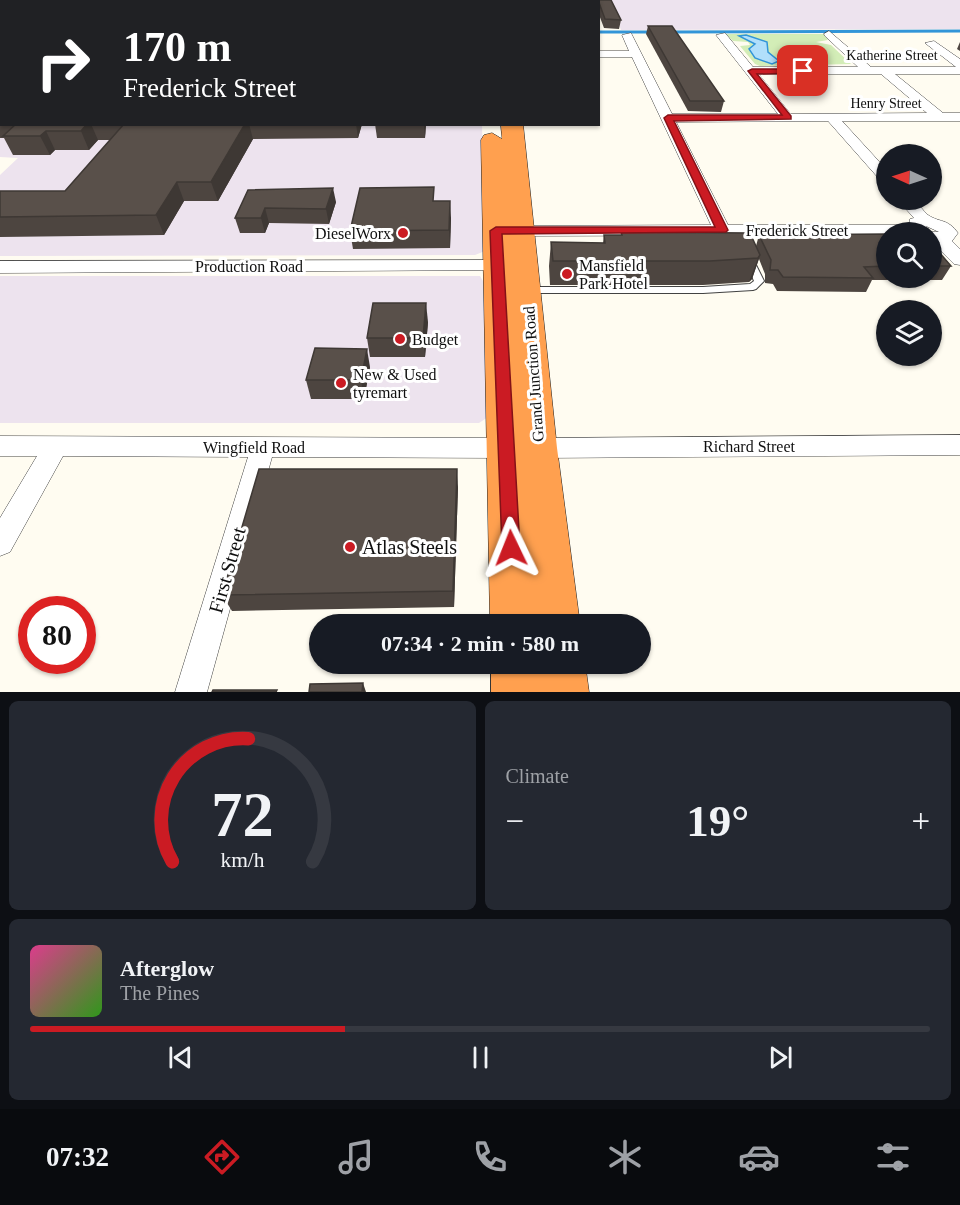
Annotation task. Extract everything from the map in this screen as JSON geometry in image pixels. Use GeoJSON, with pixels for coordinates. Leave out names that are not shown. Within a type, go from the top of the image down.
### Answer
{"type":"FeatureCollection","features":[{"type":"Feature","properties":{"kind":"highway","name":"Grand Junction Road"},"geometry":{"type":"LineString","coordinates":[[492,126],[509,231],[526,290],[523,448],[515,614]]}},
{"type":"Feature","properties":{"kind":"highway","name":"Grand Junction Road"},"geometry":{"type":"LineString","coordinates":[[512,126],[509,231],[498,266],[523,448],[554,614]]}},
{"type":"Feature","properties":{"kind":"highway"},"geometry":{"type":"LineString","coordinates":[[516,674],[517,692]]}},
{"type":"Feature","properties":{"kind":"highway"},"geometry":{"type":"LineString","coordinates":[[561,674],[563,692]]}},
{"type":"Feature","properties":{"kind":"street"},"geometry":{"type":"LineString","coordinates":[[721,34],[788,118]]}},
{"type":"Feature","properties":{"kind":"street"},"geometry":{"type":"LineString","coordinates":[[829,34],[868,70]]}},
{"type":"Feature","properties":{"kind":"street"},"geometry":{"type":"LineString","coordinates":[[627,35],[668,118],[732,233]]}},
{"type":"Feature","properties":{"kind":"street"},"geometry":{"type":"LineString","coordinates":[[930,43],[960,64]]}},
{"type":"Feature","properties":{"kind":"street"},"geometry":{"type":"LineString","coordinates":[[600,54],[636,54]]}},
{"type":"Feature","properties":{"kind":"street"},"geometry":{"type":"LineString","coordinates":[[883,70],[940,117]]}},
{"type":"Feature","properties":{"kind":"street","name":"Katherine Street"},"geometry":{"type":"LineString","coordinates":[[752,71],[960,70]]}},
{"type":"Feature","properties":{"kind":"street","name":"Henry Street"},"geometry":{"type":"LineString","coordinates":[[668,118],[960,117]]}},
{"type":"Feature","properties":{"kind":"street"},"geometry":{"type":"LineString","coordinates":[[832,118],[876,167]]}},
{"type":"Feature","properties":{"kind":"street"},"geometry":{"type":"LineString","coordinates":[[915,210],[927,222]]}},
{"type":"Feature","properties":{"kind":"street","name":"Frederick Street"},"geometry":{"type":"LineString","coordinates":[[509,231],[876,232]]}},
{"type":"Feature","properties":{"kind":"street"},"geometry":{"type":"LineString","coordinates":[[942,239],[960,260]]}},
{"type":"Feature","properties":{"kind":"street","name":"Production Road"},"geometry":{"type":"LineString","coordinates":[[0,267],[498,266]]}},
{"type":"Feature","properties":{"kind":"street","name":"Richard Street"},"geometry":{"type":"LineString","coordinates":[[523,448],[960,445]]}},
{"type":"Feature","properties":{"kind":"street","name":"Wingfield Road"},"geometry":{"type":"LineString","coordinates":[[0,446],[523,448]]}},
{"type":"Feature","properties":{"kind":"street"},"geometry":{"type":"LineString","coordinates":[[0,543],[56,446]]}},
{"type":"Feature","properties":{"kind":"street","name":"First Street"},"geometry":{"type":"LineString","coordinates":[[191,692],[263,447]]}},
{"type":"Feature","properties":{"kind":"lane"},"geometry":{"type":"LineString","coordinates":[[526,290],[703,290],[753,287],[759,281],[744,248]]}},
{"type":"Feature","properties":{"kind":"shaded area"},"geometry":{"type":"Polygon","coordinates":[[[609,0],[960,0],[960,29],[621,30],[609,0]]]}},
{"type":"Feature","properties":{"kind":"shaded area"},"geometry":{"type":"Polygon","coordinates":[[[0,126],[482,126],[485,251],[475,255],[0,256],[0,175],[18,158],[0,157],[0,126]]]}},
{"type":"Feature","properties":{"kind":"shaded area"},"geometry":{"type":"Polygon","coordinates":[[[0,276],[480,276],[486,286],[488,417],[479,423],[0,423],[0,276]]]}},
{"type":"Feature","properties":{"kind":"green space"},"geometry":{"type":"Polygon","coordinates":[[[725,34],[824,34],[828,40],[816,42],[831,45],[851,64],[760,66],[755,64],[740,46],[750,45],[748,42],[733,41],[725,34]]]}},
{"type":"Feature","properties":{"kind":"water"},"geometry":{"type":"Polygon","coordinates":[[[746,35],[767,42],[768,52],[779,61],[772,64],[755,58],[749,49],[755,44],[739,36],[746,35]]]}},
{"type":"Feature","properties":{"kind":"building"},"geometry":{"type":"Polygon","coordinates":[[[600,0],[611,0],[621,20],[605,19],[600,0]]]}},
{"type":"Feature","properties":{"kind":"building"},"geometry":{"type":"Polygon","coordinates":[[[648,26],[672,26],[724,101],[690,101],[648,26]]]}},
{"type":"Feature","properties":{"kind":"building"},"geometry":{"type":"Polygon","coordinates":[[[14,126],[85,126],[81,131],[46,131],[40,136],[3,136],[14,126]]]}},
{"type":"Feature","properties":{"kind":"building"},"geometry":{"type":"Polygon","coordinates":[[[122,126],[244,126],[211,182],[177,182],[156,215],[0,217],[0,191],[65,191],[122,126]]]}},
{"type":"Feature","properties":{"kind":"building"},"geometry":{"type":"Polygon","coordinates":[[[434,187],[433,201],[450,201],[449,230],[350,231],[360,188],[434,187]]]}},
{"type":"Feature","properties":{"kind":"building"},"geometry":{"type":"Polygon","coordinates":[[[333,188],[326,209],[265,208],[261,218],[235,218],[248,190],[333,188]]]}},
{"type":"Feature","properties":{"kind":"building"},"geometry":{"type":"Polygon","coordinates":[[[621,232],[750,233],[760,255],[758,258],[710,261],[553,261],[551,242],[605,243],[604,235],[622,235],[621,232]]]}},
{"type":"Feature","properties":{"kind":"building"},"geometry":{"type":"Polygon","coordinates":[[[876,234],[876,266],[864,267],[873,278],[783,277],[778,270],[770,270],[771,260],[759,235],[876,234]]]}},
{"type":"Feature","properties":{"kind":"building"},"geometry":{"type":"Polygon","coordinates":[[[942,256],[951,266],[942,266],[942,256]]]}},
{"type":"Feature","properties":{"kind":"building"},"geometry":{"type":"Polygon","coordinates":[[[373,303],[426,303],[423,338],[367,338],[373,303]]]}},
{"type":"Feature","properties":{"kind":"building"},"geometry":{"type":"Polygon","coordinates":[[[315,348],[367,349],[361,380],[306,380],[315,348]]]}},
{"type":"Feature","properties":{"kind":"building","name":"Atlas Steels"},"geometry":{"type":"Polygon","coordinates":[[[259,469],[457,469],[453,591],[222,595],[259,469]]]}},
{"type":"Feature","properties":{"kind":"building"},"geometry":{"type":"Polygon","coordinates":[[[363,683],[362,692],[309,692],[310,684],[363,683]]]}},
{"type":"Feature","properties":{"kind":"building"},"geometry":{"type":"Polygon","coordinates":[[[213,690],[277,690],[276,692],[212,692],[213,690]]]}},
{"type":"Feature","properties":{"kind":"waterway"},"geometry":{"type":"LineString","coordinates":[[671,32],[960,31]]}},
{"type":"Feature","properties":{"kind":"waterway"},"geometry":{"type":"LineString","coordinates":[[600,32],[652,32]]}},
{"type":"Feature","properties":{"kind":"place","name":"DieselWorx"},"geometry":{"type":"Point","coordinates":[403,233]}},
{"type":"Feature","properties":{"kind":"place","name":"Mansfield Park Hotel"},"geometry":{"type":"Point","coordinates":[567,274]}},
{"type":"Feature","properties":{"kind":"place","name":"Budget"},"geometry":{"type":"Point","coordinates":[400,339]}},
{"type":"Feature","properties":{"kind":"place","name":"New & Used tyremart"},"geometry":{"type":"Point","coordinates":[341,383]}},
{"type":"Feature","properties":{"kind":"place","name":"Atlas Steels"},"geometry":{"type":"Point","coordinates":[350,547]}},
{"type":"Feature","properties":{"kind":"route"},"geometry":{"type":"LineString","coordinates":[[511,548],[496,231],[722,230],[668,118],[788,118],[752,71],[803,71]]}}]}
